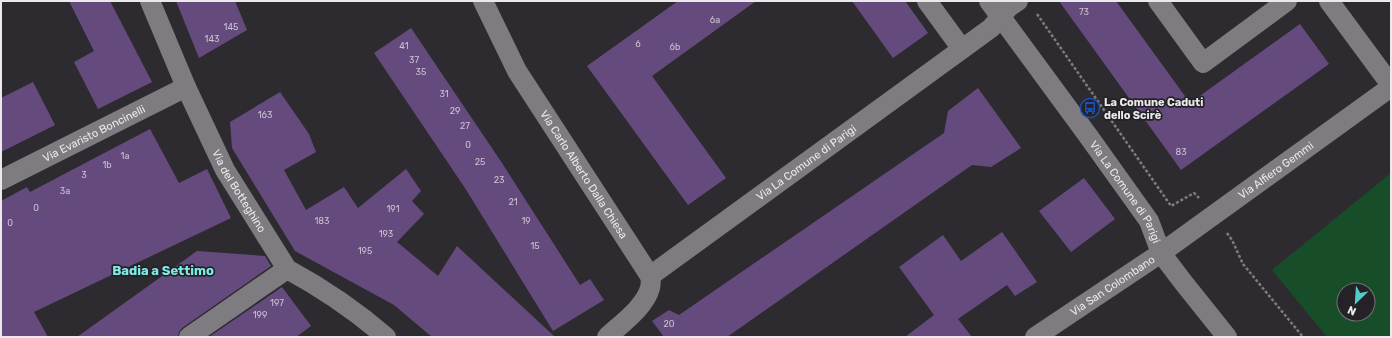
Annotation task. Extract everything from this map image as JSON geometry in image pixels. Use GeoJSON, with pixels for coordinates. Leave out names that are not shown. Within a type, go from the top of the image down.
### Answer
{"type":"FeatureCollection","features":[{"type":"Feature","properties":{"kind":"street","name":"Via del Botteghino"},"geometry":{"type":"LineString","coordinates":[[150,1],[186,87],[225,170],[287,269]]}},
{"type":"Feature","properties":{"kind":"street","name":"Via Carlo Alberto Dalla Chiesa"},"geometry":{"type":"LineString","coordinates":[[483,1],[517,71],[650,276]]}},
{"type":"Feature","properties":{"kind":"street"},"geometry":{"type":"LineString","coordinates":[[926,1],[962,49]]}},
{"type":"Feature","properties":{"kind":"street","name":"Via La Comune di Parigi"},"geometry":{"type":"LineString","coordinates":[[989,1],[1149,221],[1161,253]]}},
{"type":"Feature","properties":{"kind":"street"},"geometry":{"type":"LineString","coordinates":[[1000,18],[1009,7],[1018,1]]}},
{"type":"Feature","properties":{"kind":"street"},"geometry":{"type":"LineString","coordinates":[[1158,1],[1203,63],[1287,1]]}},
{"type":"Feature","properties":{"kind":"street"},"geometry":{"type":"LineString","coordinates":[[1328,1],[1391,86]]}},
{"type":"Feature","properties":{"kind":"street","name":"Via La Comune di Parigi"},"geometry":{"type":"LineString","coordinates":[[650,276],[991,28],[1000,18]]}},
{"type":"Feature","properties":{"kind":"street","name":"Via Alfiero Gemmi"},"geometry":{"type":"LineString","coordinates":[[1161,253],[1391,86]]}},
{"type":"Feature","properties":{"kind":"street","name":"Via Evaristo Boncinelli"},"geometry":{"type":"LineString","coordinates":[[1,180],[186,87]]}},
{"type":"Feature","properties":{"kind":"street","name":"Via San Colombano"},"geometry":{"type":"LineString","coordinates":[[1035,337],[1161,253],[1227,337]]}},
{"type":"Feature","properties":{"kind":"street"},"geometry":{"type":"LineString","coordinates":[[190,337],[287,269],[367,320],[386,337]]}},
{"type":"Feature","properties":{"kind":"street"},"geometry":{"type":"LineString","coordinates":[[607,337],[634,313],[646,299],[651,287],[650,276]]}},
{"type":"Feature","properties":{"kind":"path"},"geometry":{"type":"LineString","coordinates":[[1035,12],[1171,206],[1194,192],[1215,215],[1232,240],[1243,264],[1303,337]]}},
{"type":"Feature","properties":{"kind":"green space"},"geometry":{"type":"Polygon","coordinates":[[[1391,173],[1391,337],[1327,337],[1272,270],[1391,173]]]}},
{"type":"Feature","properties":{"kind":"building"},"geometry":{"type":"Polygon","coordinates":[[[69,1],[110,1],[152,82],[98,109],[74,62],[94,51],[69,1]]]}},
{"type":"Feature","properties":{"kind":"building"},"geometry":{"type":"Polygon","coordinates":[[[176,1],[235,1],[247,30],[199,58],[176,1]]]}},
{"type":"Feature","properties":{"kind":"building"},"geometry":{"type":"Polygon","coordinates":[[[678,1],[756,1],[652,76],[726,178],[688,205],[587,66],[678,1]]]}},
{"type":"Feature","properties":{"kind":"building"},"geometry":{"type":"Polygon","coordinates":[[[852,1],[905,1],[928,33],[893,58],[852,1]]]}},
{"type":"Feature","properties":{"kind":"building"},"geometry":{"type":"Polygon","coordinates":[[[1059,1],[1116,1],[1190,103],[1300,24],[1329,64],[1181,170],[1059,1]]]}},
{"type":"Feature","properties":{"kind":"building"},"geometry":{"type":"Polygon","coordinates":[[[411,28],[502,163],[580,285],[590,279],[604,300],[553,331],[465,188],[374,53],[411,28]]]}},
{"type":"Feature","properties":{"kind":"building"},"geometry":{"type":"Polygon","coordinates":[[[33,82],[55,125],[1,152],[1,98],[33,82]]]}},
{"type":"Feature","properties":{"kind":"building"},"geometry":{"type":"Polygon","coordinates":[[[978,88],[1021,148],[991,167],[972,165],[727,337],[664,337],[652,321],[669,310],[679,315],[944,133],[948,111],[978,88]]]}},
{"type":"Feature","properties":{"kind":"building"},"geometry":{"type":"Polygon","coordinates":[[[280,92],[309,134],[316,152],[284,170],[306,210],[344,187],[358,208],[406,169],[421,191],[412,201],[424,214],[397,242],[438,276],[457,246],[555,337],[432,337],[394,305],[295,251],[232,148],[230,122],[280,92]]]}},
{"type":"Feature","properties":{"kind":"building"},"geometry":{"type":"Polygon","coordinates":[[[150,129],[179,183],[207,169],[231,218],[34,312],[48,337],[1,337],[1,201],[27,187],[30,192],[150,129]]]}},
{"type":"Feature","properties":{"kind":"building"},"geometry":{"type":"Polygon","coordinates":[[[1084,178],[1115,219],[1071,252],[1039,211],[1084,178]]]}},
{"type":"Feature","properties":{"kind":"building"},"geometry":{"type":"Polygon","coordinates":[[[1002,232],[1037,282],[1015,296],[1007,285],[958,319],[972,337],[905,337],[934,315],[899,267],[943,235],[961,261],[1002,232]]]}},
{"type":"Feature","properties":{"kind":"building"},"geometry":{"type":"Polygon","coordinates":[[[197,251],[265,256],[271,266],[182,328],[178,337],[77,337],[197,251]]]}},
{"type":"Feature","properties":{"kind":"building"},"geometry":{"type":"Polygon","coordinates":[[[282,287],[311,326],[296,337],[209,337],[282,287]]]}},
{"type":"Feature","properties":{"kind":"place","name":"La Comune Caduti dello Scirè"},"geometry":{"type":"Point","coordinates":[1090,108]}},
{"type":"Feature","properties":{"kind":"district","name":"Badia a Settimo"},"geometry":{"type":"Point","coordinates":[163,270]}}]}
